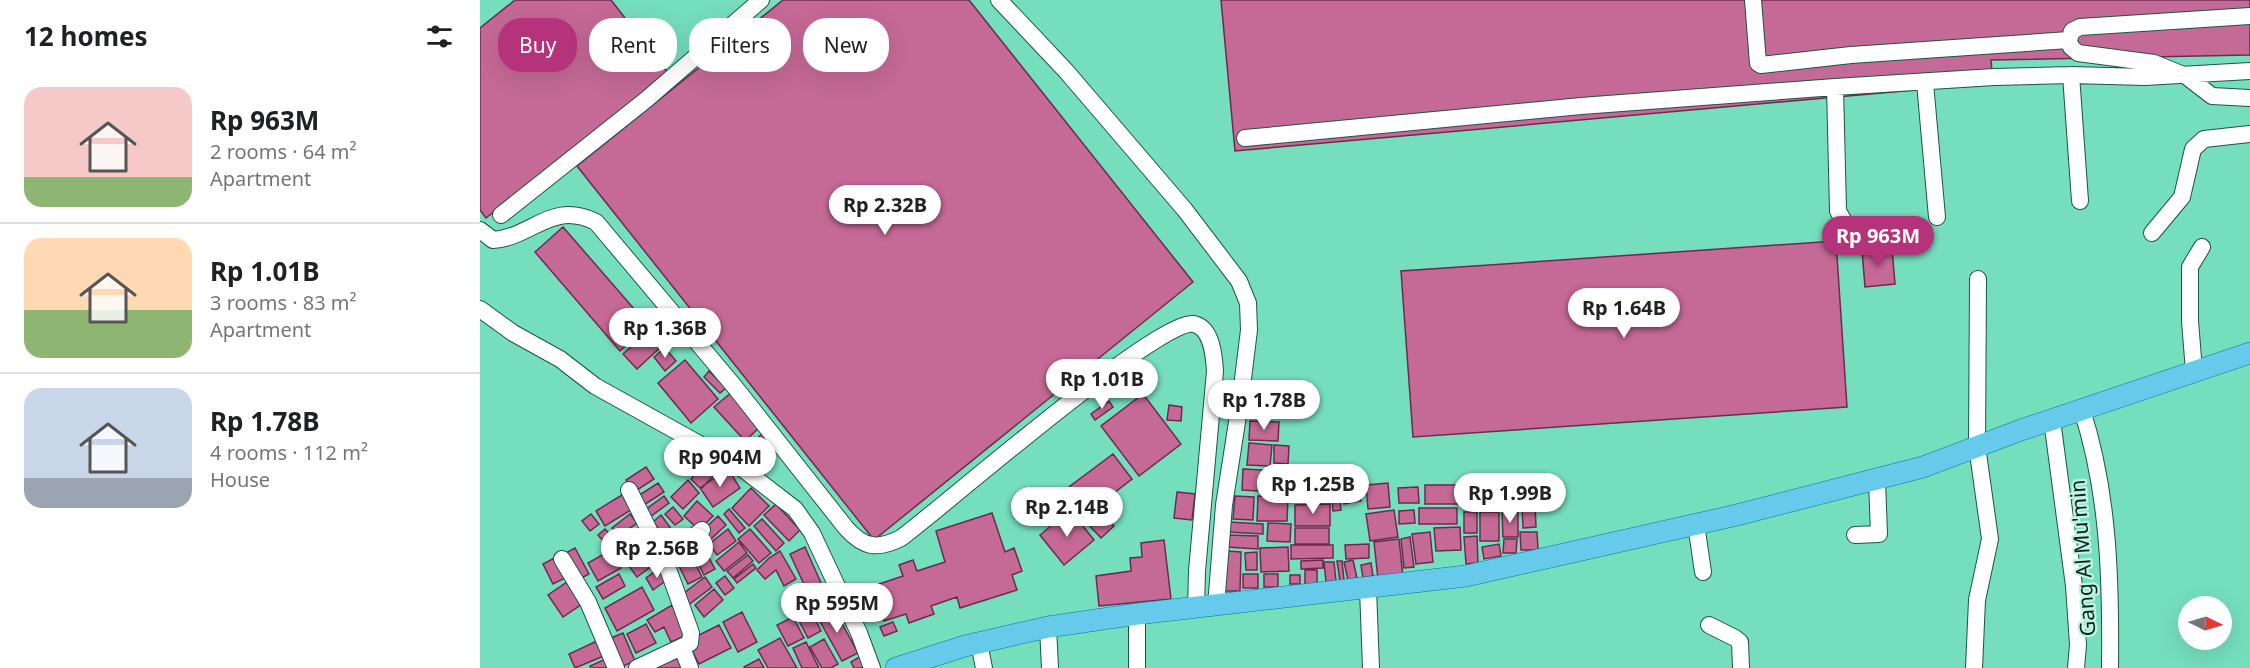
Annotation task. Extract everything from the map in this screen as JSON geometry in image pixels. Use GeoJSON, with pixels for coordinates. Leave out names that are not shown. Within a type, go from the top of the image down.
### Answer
{"type":"FeatureCollection","features":[{"type":"Feature","properties":{"kind":"main road"},"geometry":{"type":"LineString","coordinates":[[897,668],[979,643],[1048,627],[1137,614],[1466,576],[1696,524],[1923,467],[1977,446],[2250,353]]}},
{"type":"Feature","properties":{"kind":"street"},"geometry":{"type":"LineString","coordinates":[[501,215],[646,99],[761,0]]}},
{"type":"Feature","properties":{"kind":"street"},"geometry":{"type":"LineString","coordinates":[[999,0],[1066,71],[1178,202],[1239,281],[1248,303],[1249,330],[1239,414],[1206,607]]}},
{"type":"Feature","properties":{"kind":"street"},"geometry":{"type":"LineString","coordinates":[[1753,0],[1758,63],[1761,65],[1851,55],[2069,39]]}},
{"type":"Feature","properties":{"kind":"street"},"geometry":{"type":"LineString","coordinates":[[2250,16],[2080,27],[2072,31],[2069,39],[2071,47],[2078,53],[2145,61],[2186,76],[2212,96],[2250,98]]}},
{"type":"Feature","properties":{"kind":"street"},"geometry":{"type":"LineString","coordinates":[[1245,138],[1581,106],[1835,87],[1994,77],[2186,76],[2250,71]]}},
{"type":"Feature","properties":{"kind":"street"},"geometry":{"type":"LineString","coordinates":[[2071,75],[2080,201]]}},
{"type":"Feature","properties":{"kind":"street"},"geometry":{"type":"LineString","coordinates":[[1925,82],[1937,217]]}},
{"type":"Feature","properties":{"kind":"street"},"geometry":{"type":"LineString","coordinates":[[1835,87],[1838,211],[1852,235]]}},
{"type":"Feature","properties":{"kind":"street"},"geometry":{"type":"LineString","coordinates":[[2152,233],[2182,197],[2193,149],[2197,143],[2204,139],[2250,134]]}},
{"type":"Feature","properties":{"kind":"street"},"geometry":{"type":"LineString","coordinates":[[480,230],[493,240],[503,239],[551,217],[570,214],[596,222],[734,386],[846,528],[858,541],[866,545],[887,545],[901,538],[1061,409],[1129,358],[1174,328],[1184,324],[1195,324],[1204,330],[1209,339],[1215,370],[1197,571],[1206,607]]}},
{"type":"Feature","properties":{"kind":"street"},"geometry":{"type":"LineString","coordinates":[[2194,372],[2190,321],[2190,267],[2202,247]]}},
{"type":"Feature","properties":{"kind":"street"},"geometry":{"type":"LineString","coordinates":[[1974,668],[1977,600],[1990,539],[1977,446],[1978,279]]}},
{"type":"Feature","properties":{"kind":"street"},"geometry":{"type":"LineString","coordinates":[[480,309],[513,333],[560,359],[595,386],[739,466],[795,509],[812,533],[859,633],[872,668]]}},
{"type":"Feature","properties":{"kind":"street","name":"Gang Al Mu'min"},"geometry":{"type":"LineString","coordinates":[[2082,410],[2101,479],[2111,617],[2110,668]]}},
{"type":"Feature","properties":{"kind":"street"},"geometry":{"type":"LineString","coordinates":[[2052,420],[2074,586],[2078,645],[2076,668]]}},
{"type":"Feature","properties":{"kind":"street"},"geometry":{"type":"LineString","coordinates":[[1855,535],[1880,534],[1877,480]]}},
{"type":"Feature","properties":{"kind":"street"},"geometry":{"type":"LineString","coordinates":[[629,490],[664,560],[691,630],[690,643],[637,668]]}},
{"type":"Feature","properties":{"kind":"street"},"geometry":{"type":"LineString","coordinates":[[1696,524],[1703,572]]}},
{"type":"Feature","properties":{"kind":"street"},"geometry":{"type":"LineString","coordinates":[[664,560],[702,530]]}},
{"type":"Feature","properties":{"kind":"street"},"geometry":{"type":"LineString","coordinates":[[562,559],[588,602],[616,668]]}},
{"type":"Feature","properties":{"kind":"street"},"geometry":{"type":"LineString","coordinates":[[1368,589],[1371,668]]}},
{"type":"Feature","properties":{"kind":"street"},"geometry":{"type":"LineString","coordinates":[[1137,614],[1137,668]]}},
{"type":"Feature","properties":{"kind":"street"},"geometry":{"type":"LineString","coordinates":[[1709,625],[1740,642],[1741,668]]}},
{"type":"Feature","properties":{"kind":"street"},"geometry":{"type":"LineString","coordinates":[[1048,627],[1050,668]]}},
{"type":"Feature","properties":{"kind":"street"},"geometry":{"type":"LineString","coordinates":[[979,643],[984,668]]}},
{"type":"Feature","properties":{"kind":"street"},"geometry":{"type":"LineString","coordinates":[[682,648],[690,668]]}},
{"type":"Feature","properties":{"kind":"building"},"geometry":{"type":"Polygon","coordinates":[[[515,0],[611,0],[625,18],[589,18],[589,72],[668,73],[486,218],[480,210],[480,28],[515,0]]]}},
{"type":"Feature","properties":{"kind":"building"},"geometry":{"type":"Polygon","coordinates":[[[783,0],[969,0],[1193,282],[874,540],[577,166],[694,72],[791,72],[791,18],[761,18],[783,0]]]}},
{"type":"Feature","properties":{"kind":"building"},"geometry":{"type":"Polygon","coordinates":[[[1221,0],[2250,0],[2250,55],[1991,60],[1993,83],[1235,151],[1221,0]]]}},
{"type":"Feature","properties":{"kind":"building"},"geometry":{"type":"Polygon","coordinates":[[[563,227],[648,325],[620,351],[535,252],[563,227]]]}},
{"type":"Feature","properties":{"kind":"building"},"geometry":{"type":"Polygon","coordinates":[[[1836,241],[1847,407],[1413,437],[1401,271],[1836,241]]]}},
{"type":"Feature","properties":{"kind":"building"},"geometry":{"type":"Polygon","coordinates":[[[1892,248],[1895,284],[1865,287],[1862,250],[1892,248]]]}},
{"type":"Feature","properties":{"kind":"building"},"geometry":{"type":"Polygon","coordinates":[[[650,330],[664,344],[637,369],[623,354],[650,330]]]}},
{"type":"Feature","properties":{"kind":"building"},"geometry":{"type":"Polygon","coordinates":[[[665,348],[676,361],[665,371],[654,357],[665,348]]]}},
{"type":"Feature","properties":{"kind":"building"},"geometry":{"type":"Polygon","coordinates":[[[685,360],[718,399],[691,423],[658,383],[685,360]]]}},
{"type":"Feature","properties":{"kind":"building"},"geometry":{"type":"Polygon","coordinates":[[[709,371],[726,388],[720,393],[704,377],[709,371]]]}},
{"type":"Feature","properties":{"kind":"building"},"geometry":{"type":"Polygon","coordinates":[[[732,392],[762,425],[745,441],[714,407],[732,392]]]}},
{"type":"Feature","properties":{"kind":"building"},"geometry":{"type":"Polygon","coordinates":[[[1143,394],[1181,444],[1139,476],[1101,426],[1143,394]]]}},
{"type":"Feature","properties":{"kind":"building"},"geometry":{"type":"Polygon","coordinates":[[[1109,401],[1113,407],[1095,420],[1091,414],[1109,401]]]}},
{"type":"Feature","properties":{"kind":"building"},"geometry":{"type":"Polygon","coordinates":[[[1169,405],[1182,407],[1181,421],[1167,420],[1169,405]]]}},
{"type":"Feature","properties":{"kind":"building"},"geometry":{"type":"Polygon","coordinates":[[[1250,421],[1279,422],[1278,441],[1249,440],[1250,421]]]}},
{"type":"Feature","properties":{"kind":"building"},"geometry":{"type":"Polygon","coordinates":[[[763,433],[771,442],[762,451],[754,441],[763,433]]]}},
{"type":"Feature","properties":{"kind":"building"},"geometry":{"type":"Polygon","coordinates":[[[1249,443],[1272,445],[1270,466],[1247,465],[1249,443]]]}},
{"type":"Feature","properties":{"kind":"building"},"geometry":{"type":"Polygon","coordinates":[[[1274,445],[1289,446],[1288,464],[1274,463],[1274,445]]]}},
{"type":"Feature","properties":{"kind":"building"},"geometry":{"type":"Polygon","coordinates":[[[1113,454],[1132,479],[1084,516],[1065,490],[1113,454]]]}},
{"type":"Feature","properties":{"kind":"building"},"geometry":{"type":"Polygon","coordinates":[[[704,465],[714,475],[701,489],[691,479],[704,465]]]}},
{"type":"Feature","properties":{"kind":"building"},"geometry":{"type":"Polygon","coordinates":[[[646,467],[654,479],[634,492],[626,480],[646,467]]]}},
{"type":"Feature","properties":{"kind":"building"},"geometry":{"type":"Polygon","coordinates":[[[1286,467],[1329,468],[1329,482],[1286,481],[1286,467]]]}},
{"type":"Feature","properties":{"kind":"building"},"geometry":{"type":"Polygon","coordinates":[[[728,469],[740,488],[713,507],[700,488],[728,469]]]}},
{"type":"Feature","properties":{"kind":"building"},"geometry":{"type":"Polygon","coordinates":[[[1243,469],[1280,471],[1278,492],[1242,490],[1243,469]]]}},
{"type":"Feature","properties":{"kind":"building"},"geometry":{"type":"Polygon","coordinates":[[[688,480],[699,493],[683,509],[671,497],[688,480]]]}},
{"type":"Feature","properties":{"kind":"building"},"geometry":{"type":"Polygon","coordinates":[[[658,483],[664,492],[644,505],[638,496],[658,483]]]}},
{"type":"Feature","properties":{"kind":"building"},"geometry":{"type":"Polygon","coordinates":[[[1358,483],[1361,501],[1344,504],[1341,486],[1358,483]]]}},
{"type":"Feature","properties":{"kind":"building"},"geometry":{"type":"Polygon","coordinates":[[[1388,483],[1390,507],[1368,509],[1366,485],[1388,483]]]}},
{"type":"Feature","properties":{"kind":"building"},"geometry":{"type":"Polygon","coordinates":[[[1425,485],[1459,485],[1459,504],[1425,504],[1425,485]]]}},
{"type":"Feature","properties":{"kind":"building"},"geometry":{"type":"Polygon","coordinates":[[[1331,486],[1338,486],[1341,510],[1333,511],[1331,486]]]}},
{"type":"Feature","properties":{"kind":"building"},"geometry":{"type":"Polygon","coordinates":[[[1418,487],[1419,503],[1399,503],[1398,488],[1418,487]]]}},
{"type":"Feature","properties":{"kind":"building"},"geometry":{"type":"Polygon","coordinates":[[[751,488],[769,506],[749,526],[732,508],[751,488]]]}},
{"type":"Feature","properties":{"kind":"building"},"geometry":{"type":"Polygon","coordinates":[[[1307,491],[1327,492],[1326,502],[1307,501],[1307,491]]]}},
{"type":"Feature","properties":{"kind":"building"},"geometry":{"type":"Polygon","coordinates":[[[1177,492],[1195,494],[1192,520],[1174,518],[1177,492]]]}},
{"type":"Feature","properties":{"kind":"building"},"geometry":{"type":"Polygon","coordinates":[[[625,493],[634,508],[605,526],[596,511],[625,493]]]}},
{"type":"Feature","properties":{"kind":"building"},"geometry":{"type":"Polygon","coordinates":[[[664,496],[669,503],[650,517],[645,510],[664,496]]]}},
{"type":"Feature","properties":{"kind":"building"},"geometry":{"type":"Polygon","coordinates":[[[1235,496],[1254,497],[1253,520],[1233,519],[1235,496]]]}},
{"type":"Feature","properties":{"kind":"building"},"geometry":{"type":"Polygon","coordinates":[[[1258,496],[1288,497],[1287,521],[1257,521],[1258,496]]]}},
{"type":"Feature","properties":{"kind":"building"},"geometry":{"type":"Polygon","coordinates":[[[697,501],[713,516],[699,530],[684,516],[697,501]]]}},
{"type":"Feature","properties":{"kind":"building"},"geometry":{"type":"Polygon","coordinates":[[[776,504],[800,530],[789,541],[764,515],[776,504]]]}},
{"type":"Feature","properties":{"kind":"building"},"geometry":{"type":"Polygon","coordinates":[[[1330,504],[1330,526],[1295,526],[1295,505],[1330,504]]]}},
{"type":"Feature","properties":{"kind":"building"},"geometry":{"type":"Polygon","coordinates":[[[1522,505],[1535,505],[1536,527],[1523,528],[1522,505]]]}},
{"type":"Feature","properties":{"kind":"building"},"geometry":{"type":"Polygon","coordinates":[[[673,507],[683,519],[675,525],[665,514],[673,507]]]}},
{"type":"Feature","properties":{"kind":"building"},"geometry":{"type":"Polygon","coordinates":[[[1098,508],[1114,526],[1101,538],[1084,520],[1098,508]]]}},
{"type":"Feature","properties":{"kind":"building"},"geometry":{"type":"Polygon","coordinates":[[[1419,508],[1457,508],[1457,524],[1419,524],[1419,508]]]}},
{"type":"Feature","properties":{"kind":"building"},"geometry":{"type":"Polygon","coordinates":[[[729,509],[745,528],[739,533],[724,514],[729,509]]]}},
{"type":"Feature","properties":{"kind":"building"},"geometry":{"type":"Polygon","coordinates":[[[1070,510],[1094,540],[1064,565],[1040,535],[1070,510]]]}},
{"type":"Feature","properties":{"kind":"building"},"geometry":{"type":"Polygon","coordinates":[[[1394,510],[1398,537],[1370,541],[1366,514],[1394,510]]]}},
{"type":"Feature","properties":{"kind":"building"},"geometry":{"type":"Polygon","coordinates":[[[1414,510],[1415,523],[1399,524],[1399,511],[1414,510]]]}},
{"type":"Feature","properties":{"kind":"building"},"geometry":{"type":"Polygon","coordinates":[[[1464,512],[1477,512],[1477,533],[1464,533],[1464,512]]]}},
{"type":"Feature","properties":{"kind":"building"},"geometry":{"type":"Polygon","coordinates":[[[1480,512],[1499,512],[1499,541],[1480,541],[1480,512]]]}},
{"type":"Feature","properties":{"kind":"building"},"geometry":{"type":"Polygon","coordinates":[[[1502,512],[1518,512],[1518,537],[1503,537],[1502,512]]]}},
{"type":"Feature","properties":{"kind":"building"},"geometry":{"type":"Polygon","coordinates":[[[992,513],[1005,552],[1014,548],[1022,571],[1012,575],[1017,590],[960,608],[957,597],[931,606],[934,614],[909,623],[906,614],[884,621],[873,586],[903,576],[899,565],[913,560],[917,571],[945,562],[936,531],[992,513]]]}},
{"type":"Feature","properties":{"kind":"building"},"geometry":{"type":"Polygon","coordinates":[[[591,514],[599,524],[590,531],[582,521],[591,514]]]}},
{"type":"Feature","properties":{"kind":"building"},"geometry":{"type":"Polygon","coordinates":[[[630,514],[637,523],[618,537],[612,528],[630,514]]]}},
{"type":"Feature","properties":{"kind":"building"},"geometry":{"type":"Polygon","coordinates":[[[661,515],[672,530],[664,536],[653,522],[661,515]]]}},
{"type":"Feature","properties":{"kind":"building"},"geometry":{"type":"Polygon","coordinates":[[[718,516],[726,525],[709,541],[701,532],[718,516]]]}},
{"type":"Feature","properties":{"kind":"building"},"geometry":{"type":"Polygon","coordinates":[[[762,519],[784,543],[776,551],[754,526],[762,519]]]}},
{"type":"Feature","properties":{"kind":"building"},"geometry":{"type":"Polygon","coordinates":[[[1228,522],[1263,524],[1263,534],[1228,532],[1228,522]]]}},
{"type":"Feature","properties":{"kind":"building"},"geometry":{"type":"Polygon","coordinates":[[[1268,523],[1291,524],[1290,542],[1267,541],[1268,523]]]}},
{"type":"Feature","properties":{"kind":"building"},"geometry":{"type":"Polygon","coordinates":[[[1460,527],[1461,550],[1436,551],[1434,528],[1460,527]]]}},
{"type":"Feature","properties":{"kind":"building"},"geometry":{"type":"Polygon","coordinates":[[[1295,528],[1329,528],[1329,544],[1295,544],[1295,528]]]}},
{"type":"Feature","properties":{"kind":"building"},"geometry":{"type":"Polygon","coordinates":[[[605,529],[615,540],[608,546],[598,535],[605,529]]]}},
{"type":"Feature","properties":{"kind":"building"},"geometry":{"type":"Polygon","coordinates":[[[728,529],[736,541],[717,555],[709,544],[728,529]]]}},
{"type":"Feature","properties":{"kind":"building"},"geometry":{"type":"Polygon","coordinates":[[[750,529],[771,553],[759,563],[738,539],[750,529]]]}},
{"type":"Feature","properties":{"kind":"building"},"geometry":{"type":"Polygon","coordinates":[[[634,532],[644,545],[631,556],[620,542],[634,532]]]}},
{"type":"Feature","properties":{"kind":"building"},"geometry":{"type":"Polygon","coordinates":[[[1430,532],[1433,562],[1416,564],[1412,534],[1430,532]]]}},
{"type":"Feature","properties":{"kind":"building"},"geometry":{"type":"Polygon","coordinates":[[[1520,532],[1537,532],[1538,550],[1521,550],[1520,532]]]}},
{"type":"Feature","properties":{"kind":"building"},"geometry":{"type":"Polygon","coordinates":[[[1228,535],[1258,536],[1258,549],[1227,547],[1228,535]]]}},
{"type":"Feature","properties":{"kind":"building"},"geometry":{"type":"Polygon","coordinates":[[[1477,536],[1478,563],[1466,564],[1464,537],[1477,536]]]}},
{"type":"Feature","properties":{"kind":"building"},"geometry":{"type":"Polygon","coordinates":[[[1410,537],[1414,567],[1404,568],[1401,539],[1410,537]]]}},
{"type":"Feature","properties":{"kind":"building"},"geometry":{"type":"Polygon","coordinates":[[[698,538],[715,569],[704,575],[693,553],[679,561],[674,552],[698,538]]]}},
{"type":"Feature","properties":{"kind":"building"},"geometry":{"type":"Polygon","coordinates":[[[1399,539],[1403,577],[1378,579],[1374,542],[1399,539]]]}},
{"type":"Feature","properties":{"kind":"building"},"geometry":{"type":"Polygon","coordinates":[[[1504,539],[1517,539],[1516,553],[1503,553],[1504,539]]]}},
{"type":"Feature","properties":{"kind":"building"},"geometry":{"type":"Polygon","coordinates":[[[1164,540],[1171,599],[1099,606],[1096,576],[1131,571],[1130,558],[1142,557],[1141,543],[1164,540]]]}},
{"type":"Feature","properties":{"kind":"building"},"geometry":{"type":"Polygon","coordinates":[[[739,542],[747,553],[724,571],[716,561],[739,542]]]}},
{"type":"Feature","properties":{"kind":"building"},"geometry":{"type":"Polygon","coordinates":[[[1369,544],[1369,558],[1346,559],[1345,545],[1369,544]]]}},
{"type":"Feature","properties":{"kind":"building"},"geometry":{"type":"Polygon","coordinates":[[[1499,544],[1501,556],[1484,559],[1482,547],[1499,544]]]}},
{"type":"Feature","properties":{"kind":"building"},"geometry":{"type":"Polygon","coordinates":[[[1291,545],[1333,545],[1333,558],[1291,559],[1291,545]]]}},
{"type":"Feature","properties":{"kind":"building"},"geometry":{"type":"Polygon","coordinates":[[[805,547],[829,601],[815,608],[790,554],[805,547]]]}},
{"type":"Feature","properties":{"kind":"building"},"geometry":{"type":"Polygon","coordinates":[[[1288,547],[1289,571],[1261,572],[1260,548],[1288,547]]]}},
{"type":"Feature","properties":{"kind":"building"},"geometry":{"type":"Polygon","coordinates":[[[575,548],[589,574],[576,581],[562,555],[575,548]]]}},
{"type":"Feature","properties":{"kind":"building"},"geometry":{"type":"Polygon","coordinates":[[[611,550],[621,568],[598,581],[588,563],[611,550]]]}},
{"type":"Feature","properties":{"kind":"building"},"geometry":{"type":"Polygon","coordinates":[[[648,550],[657,562],[637,577],[628,565],[648,550]]]}},
{"type":"Feature","properties":{"kind":"building"},"geometry":{"type":"Polygon","coordinates":[[[780,551],[796,579],[784,586],[776,570],[765,579],[757,570],[780,551]]]}},
{"type":"Feature","properties":{"kind":"building"},"geometry":{"type":"Polygon","coordinates":[[[1227,551],[1241,552],[1240,591],[1225,591],[1227,551]]]}},
{"type":"Feature","properties":{"kind":"building"},"geometry":{"type":"Polygon","coordinates":[[[1257,552],[1257,570],[1246,570],[1245,553],[1257,552]]]}},
{"type":"Feature","properties":{"kind":"building"},"geometry":{"type":"Polygon","coordinates":[[[748,555],[753,561],[733,578],[727,571],[748,555]]]}},
{"type":"Feature","properties":{"kind":"building"},"geometry":{"type":"Polygon","coordinates":[[[558,556],[569,576],[553,584],[543,564],[558,556]]]}},
{"type":"Feature","properties":{"kind":"building"},"geometry":{"type":"Polygon","coordinates":[[[692,557],[702,577],[688,584],[678,564],[692,557]]]}},
{"type":"Feature","properties":{"kind":"building"},"geometry":{"type":"Polygon","coordinates":[[[1323,560],[1323,568],[1301,569],[1301,561],[1323,560]]]}},
{"type":"Feature","properties":{"kind":"building"},"geometry":{"type":"Polygon","coordinates":[[[1353,560],[1357,578],[1348,580],[1344,562],[1353,560]]]}},
{"type":"Feature","properties":{"kind":"building"},"geometry":{"type":"Polygon","coordinates":[[[1337,561],[1342,561],[1344,580],[1340,581],[1337,561]]]}},
{"type":"Feature","properties":{"kind":"building"},"geometry":{"type":"Polygon","coordinates":[[[1324,562],[1334,562],[1336,581],[1326,582],[1324,562]]]}},
{"type":"Feature","properties":{"kind":"building"},"geometry":{"type":"Polygon","coordinates":[[[1371,563],[1373,576],[1363,578],[1361,565],[1371,563]]]}},
{"type":"Feature","properties":{"kind":"building"},"geometry":{"type":"Polygon","coordinates":[[[753,564],[756,568],[737,583],[734,579],[753,564]]]}},
{"type":"Feature","properties":{"kind":"building"},"geometry":{"type":"Polygon","coordinates":[[[660,568],[668,579],[653,590],[646,578],[660,568]]]}},
{"type":"Feature","properties":{"kind":"building"},"geometry":{"type":"Polygon","coordinates":[[[1305,570],[1317,570],[1317,584],[1305,584],[1305,570]]]}},
{"type":"Feature","properties":{"kind":"building"},"geometry":{"type":"Polygon","coordinates":[[[619,574],[625,586],[603,599],[596,587],[619,574]]]}},
{"type":"Feature","properties":{"kind":"building"},"geometry":{"type":"Polygon","coordinates":[[[1243,574],[1258,574],[1258,588],[1243,588],[1243,574]]]}},
{"type":"Feature","properties":{"kind":"building"},"geometry":{"type":"Polygon","coordinates":[[[1264,574],[1278,574],[1278,587],[1264,587],[1264,574]]]}},
{"type":"Feature","properties":{"kind":"building"},"geometry":{"type":"Polygon","coordinates":[[[1290,575],[1300,575],[1300,584],[1290,584],[1290,575]]]}},
{"type":"Feature","properties":{"kind":"building"},"geometry":{"type":"Polygon","coordinates":[[[725,576],[734,588],[725,595],[716,583],[725,576]]]}},
{"type":"Feature","properties":{"kind":"building"},"geometry":{"type":"Polygon","coordinates":[[[705,577],[712,587],[687,606],[680,596],[705,577]]]}},
{"type":"Feature","properties":{"kind":"building"},"geometry":{"type":"Polygon","coordinates":[[[567,582],[582,604],[563,617],[548,595],[567,582]]]}},
{"type":"Feature","properties":{"kind":"building"},"geometry":{"type":"Polygon","coordinates":[[[642,587],[654,610],[617,631],[605,608],[642,587]]]}},
{"type":"Feature","properties":{"kind":"building"},"geometry":{"type":"Polygon","coordinates":[[[714,589],[723,600],[704,617],[695,605],[714,589]]]}},
{"type":"Feature","properties":{"kind":"building"},"geometry":{"type":"Polygon","coordinates":[[[672,605],[687,635],[671,642],[664,627],[655,632],[647,620],[672,605]]]}},
{"type":"Feature","properties":{"kind":"building"},"geometry":{"type":"Polygon","coordinates":[[[808,606],[821,631],[808,638],[795,613],[808,606]]]}},
{"type":"Feature","properties":{"kind":"building"},"geometry":{"type":"Polygon","coordinates":[[[833,607],[858,653],[842,661],[817,616],[833,607]]]}},
{"type":"Feature","properties":{"kind":"building"},"geometry":{"type":"Polygon","coordinates":[[[742,612],[757,642],[738,652],[723,622],[742,612]]]}},
{"type":"Feature","properties":{"kind":"building"},"geometry":{"type":"Polygon","coordinates":[[[793,617],[804,638],[788,646],[777,625],[793,617]]]}},
{"type":"Feature","properties":{"kind":"building"},"geometry":{"type":"Polygon","coordinates":[[[893,622],[897,631],[884,636],[880,627],[893,622]]]}},
{"type":"Feature","properties":{"kind":"building"},"geometry":{"type":"Polygon","coordinates":[[[646,624],[656,643],[636,653],[627,634],[646,624]]]}},
{"type":"Feature","properties":{"kind":"building"},"geometry":{"type":"Polygon","coordinates":[[[719,625],[731,648],[699,664],[687,641],[719,625]]]}},
{"type":"Feature","properties":{"kind":"building"},"geometry":{"type":"Polygon","coordinates":[[[623,633],[635,661],[618,668],[606,640],[623,633]]]}},
{"type":"Feature","properties":{"kind":"building"},"geometry":{"type":"Polygon","coordinates":[[[780,638],[797,668],[768,668],[758,650],[780,638]]]}},
{"type":"Feature","properties":{"kind":"building"},"geometry":{"type":"Polygon","coordinates":[[[824,639],[838,664],[831,668],[822,668],[810,647],[824,639]]]}},
{"type":"Feature","properties":{"kind":"building"},"geometry":{"type":"Polygon","coordinates":[[[599,640],[606,655],[575,668],[569,654],[599,640]]]}},
{"type":"Feature","properties":{"kind":"building"},"geometry":{"type":"Polygon","coordinates":[[[806,642],[819,668],[802,668],[793,648],[806,642]]]}},
{"type":"Feature","properties":{"kind":"building"},"geometry":{"type":"Polygon","coordinates":[[[861,656],[867,668],[854,668],[851,662],[861,656]]]}},
{"type":"Feature","properties":{"kind":"building"},"geometry":{"type":"Polygon","coordinates":[[[681,657],[685,668],[653,668],[681,657]]]}},
{"type":"Feature","properties":{"kind":"building"},"geometry":{"type":"Polygon","coordinates":[[[608,658],[612,668],[591,668],[590,666],[608,658]]]}},
{"type":"Feature","properties":{"kind":"building"},"geometry":{"type":"Polygon","coordinates":[[[759,659],[764,668],[744,667],[759,659]]]}}]}
